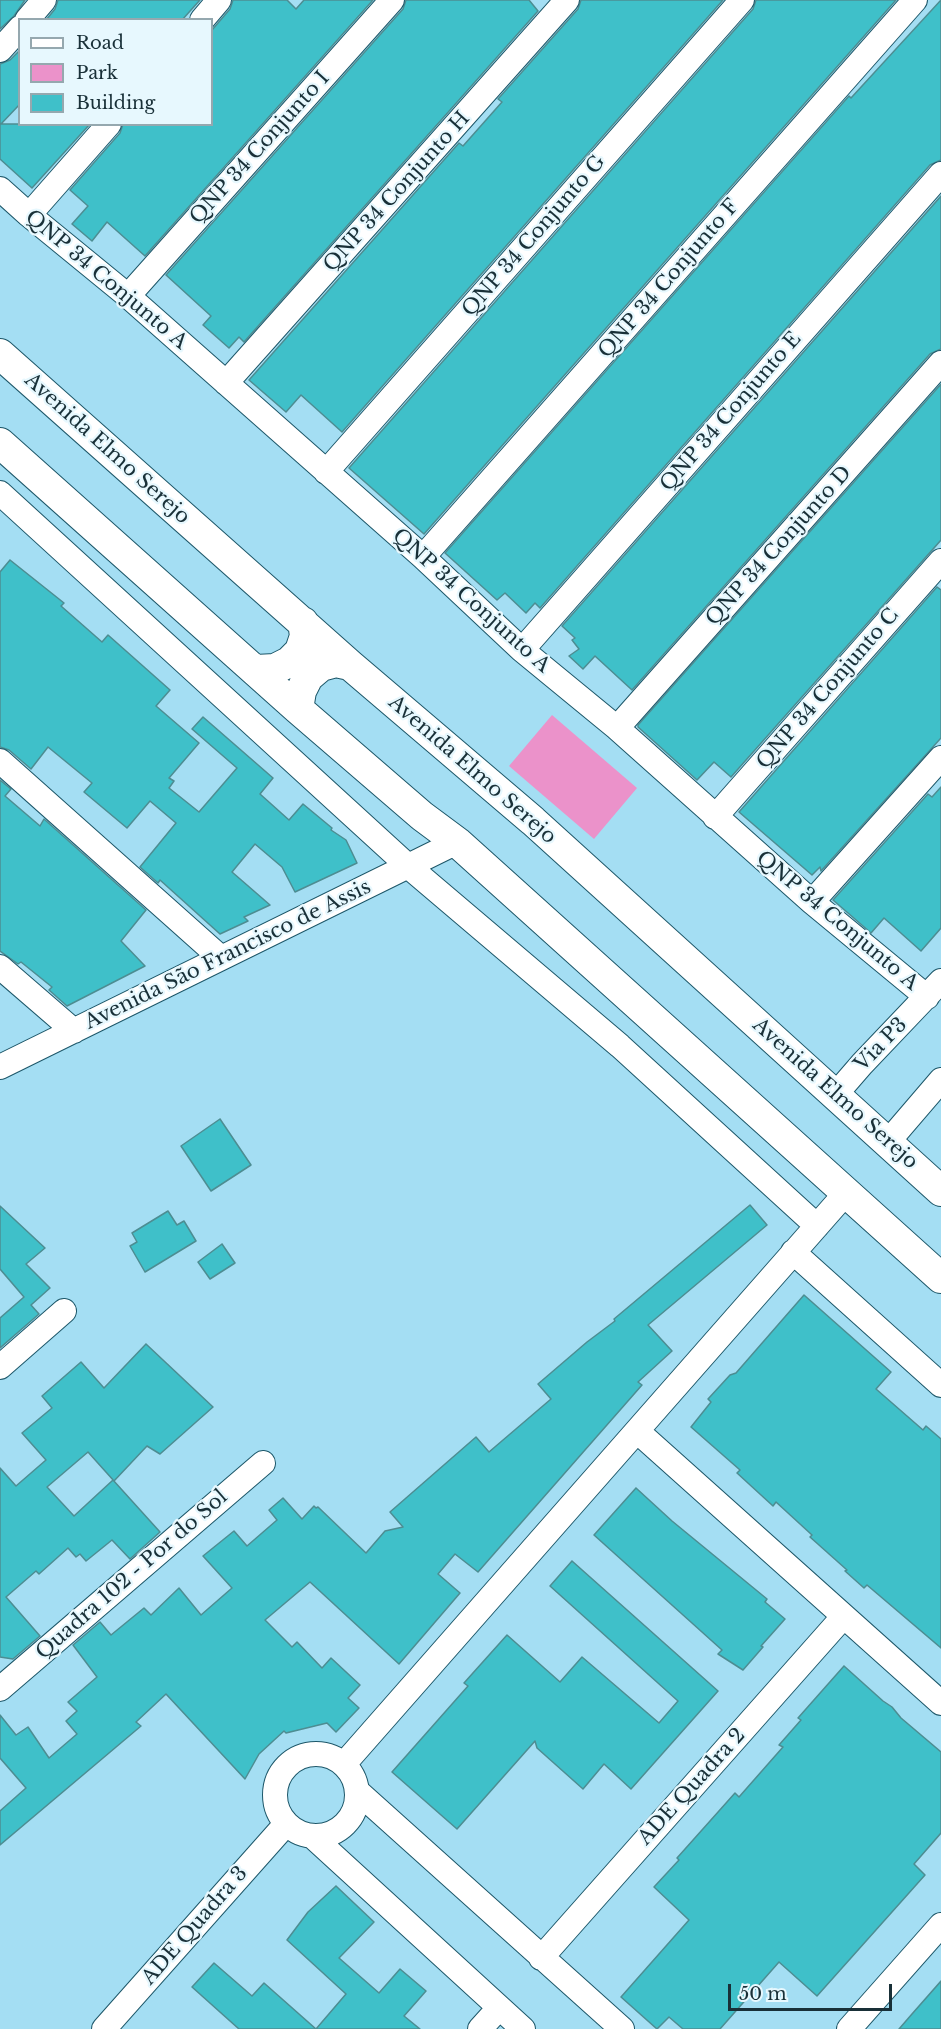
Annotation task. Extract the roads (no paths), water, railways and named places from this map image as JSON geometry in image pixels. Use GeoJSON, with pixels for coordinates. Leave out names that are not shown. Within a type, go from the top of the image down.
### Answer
{"type":"FeatureCollection","features":[{"type":"Feature","properties":{"kind":"main road","name":"Avenida Elmo Serejo"},"geometry":{"type":"LineString","coordinates":[[0,354],[350,666],[533,821],[941,1191]]}},
{"type":"Feature","properties":{"kind":"main road"},"geometry":{"type":"LineString","coordinates":[[0,443],[298,709],[422,816],[456,842],[941,1278]]}},
{"type":"Feature","properties":{"kind":"main road"},"geometry":{"type":"LineString","coordinates":[[256,670],[274,669],[289,662],[300,651],[305,636],[303,622]]}},
{"type":"Feature","properties":{"kind":"main road"},"geometry":{"type":"LineString","coordinates":[[298,709],[301,691],[308,677],[321,666],[336,662],[350,666]]}},
{"type":"Feature","properties":{"kind":"street"},"geometry":{"type":"LineString","coordinates":[[29,18],[44,0]]}},
{"type":"Feature","properties":{"kind":"street"},"geometry":{"type":"LineString","coordinates":[[204,18],[219,0]]}},
{"type":"Feature","properties":{"kind":"street","name":"QNP 34 Conjunto I"},"geometry":{"type":"LineString","coordinates":[[128,296],[392,0]]}},
{"type":"Feature","properties":{"kind":"street","name":"QNP 34 Conjunto H"},"geometry":{"type":"LineString","coordinates":[[226,383],[567,0]]}},
{"type":"Feature","properties":{"kind":"street","name":"QNP 34 Conjunto G"},"geometry":{"type":"LineString","coordinates":[[326,472],[742,0]]}},
{"type":"Feature","properties":{"kind":"street","name":"QNP 34 Conjunto F"},"geometry":{"type":"LineString","coordinates":[[423,557],[915,0]]}},
{"type":"Feature","properties":{"kind":"street"},"geometry":{"type":"LineString","coordinates":[[0,50],[18,30]]}},
{"type":"Feature","properties":{"kind":"street"},"geometry":{"type":"LineString","coordinates":[[29,215],[107,126]]}},
{"type":"Feature","properties":{"kind":"street","name":"QNP 34 Conjunto E"},"geometry":{"type":"LineString","coordinates":[[522,650],[941,174]]}},
{"type":"Feature","properties":{"kind":"street","name":"QNP 34 Conjunto A"},"geometry":{"type":"LineString","coordinates":[[0,189],[128,296],[423,557],[522,650],[617,728],[812,902],[934,989]]}},
{"type":"Feature","properties":{"kind":"street","name":"QNP 34 Conjunto D"},"geometry":{"type":"LineString","coordinates":[[617,728],[941,363]]}},
{"type":"Feature","properties":{"kind":"street"},"geometry":{"type":"LineString","coordinates":[[0,493],[408,866],[620,1046],[817,1226]]}},
{"type":"Feature","properties":{"kind":"street","name":"QNP 34 Conjunto C"},"geometry":{"type":"LineString","coordinates":[[715,817],[941,561]]}},
{"type":"Feature","properties":{"kind":"street"},"geometry":{"type":"LineString","coordinates":[[812,902],[941,758]]}},
{"type":"Feature","properties":{"kind":"street"},"geometry":{"type":"LineString","coordinates":[[0,761],[221,958]]}},
{"type":"Feature","properties":{"kind":"street","name":"Avenida São Francisco de Assis"},"geometry":{"type":"LineString","coordinates":[[0,1067],[456,842]]}},
{"type":"Feature","properties":{"kind":"street"},"geometry":{"type":"LineString","coordinates":[[0,967],[74,1031]]}},
{"type":"Feature","properties":{"kind":"street","name":"Via P3"},"geometry":{"type":"LineString","coordinates":[[836,1094],[934,989]]}},
{"type":"Feature","properties":{"kind":"street"},"geometry":{"type":"LineString","coordinates":[[887,1143],[941,1080]]}},
{"type":"Feature","properties":{"kind":"street"},"geometry":{"type":"LineString","coordinates":[[344,1764],[845,1194]]}},
{"type":"Feature","properties":{"kind":"street"},"geometry":{"type":"LineString","coordinates":[[793,1252],[941,1385]]}},
{"type":"Feature","properties":{"kind":"street"},"geometry":{"type":"LineString","coordinates":[[0,1367],[64,1311]]}},
{"type":"Feature","properties":{"kind":"street"},"geometry":{"type":"LineString","coordinates":[[637,1431],[941,1703]]}},
{"type":"Feature","properties":{"kind":"street","name":"Quadra 102 - Por do Sol"},"geometry":{"type":"LineString","coordinates":[[0,1688],[263,1462]]}},
{"type":"Feature","properties":{"kind":"street","name":"ADE Quadra 2"},"geometry":{"type":"LineString","coordinates":[[541,1958],[843,1617]]}},
{"type":"Feature","properties":{"kind":"street"},"geometry":{"type":"LineString","coordinates":[[321,1753],[344,1764],[353,1776],[357,1791],[357,1803],[345,1824],[336,1832],[324,1836],[312,1836],[294,1830],[286,1824],[277,1807],[275,1788],[286,1766],[302,1756],[321,1753]]}},
{"type":"Feature","properties":{"kind":"street"},"geometry":{"type":"LineString","coordinates":[[357,1791],[622,2029]]}},
{"type":"Feature","properties":{"kind":"street","name":"ADE Quadra 3"},"geometry":{"type":"LineString","coordinates":[[104,2029],[286,1824]]}},
{"type":"Feature","properties":{"kind":"street"},"geometry":{"type":"LineString","coordinates":[[312,1836],[523,2029]]}},
{"type":"Feature","properties":{"kind":"street"},"geometry":{"type":"LineString","coordinates":[[849,2029],[941,1925]]}},
{"type":"Feature","properties":{"kind":"street"},"geometry":{"type":"LineString","coordinates":[[480,2029],[499,2008]]}}]}
